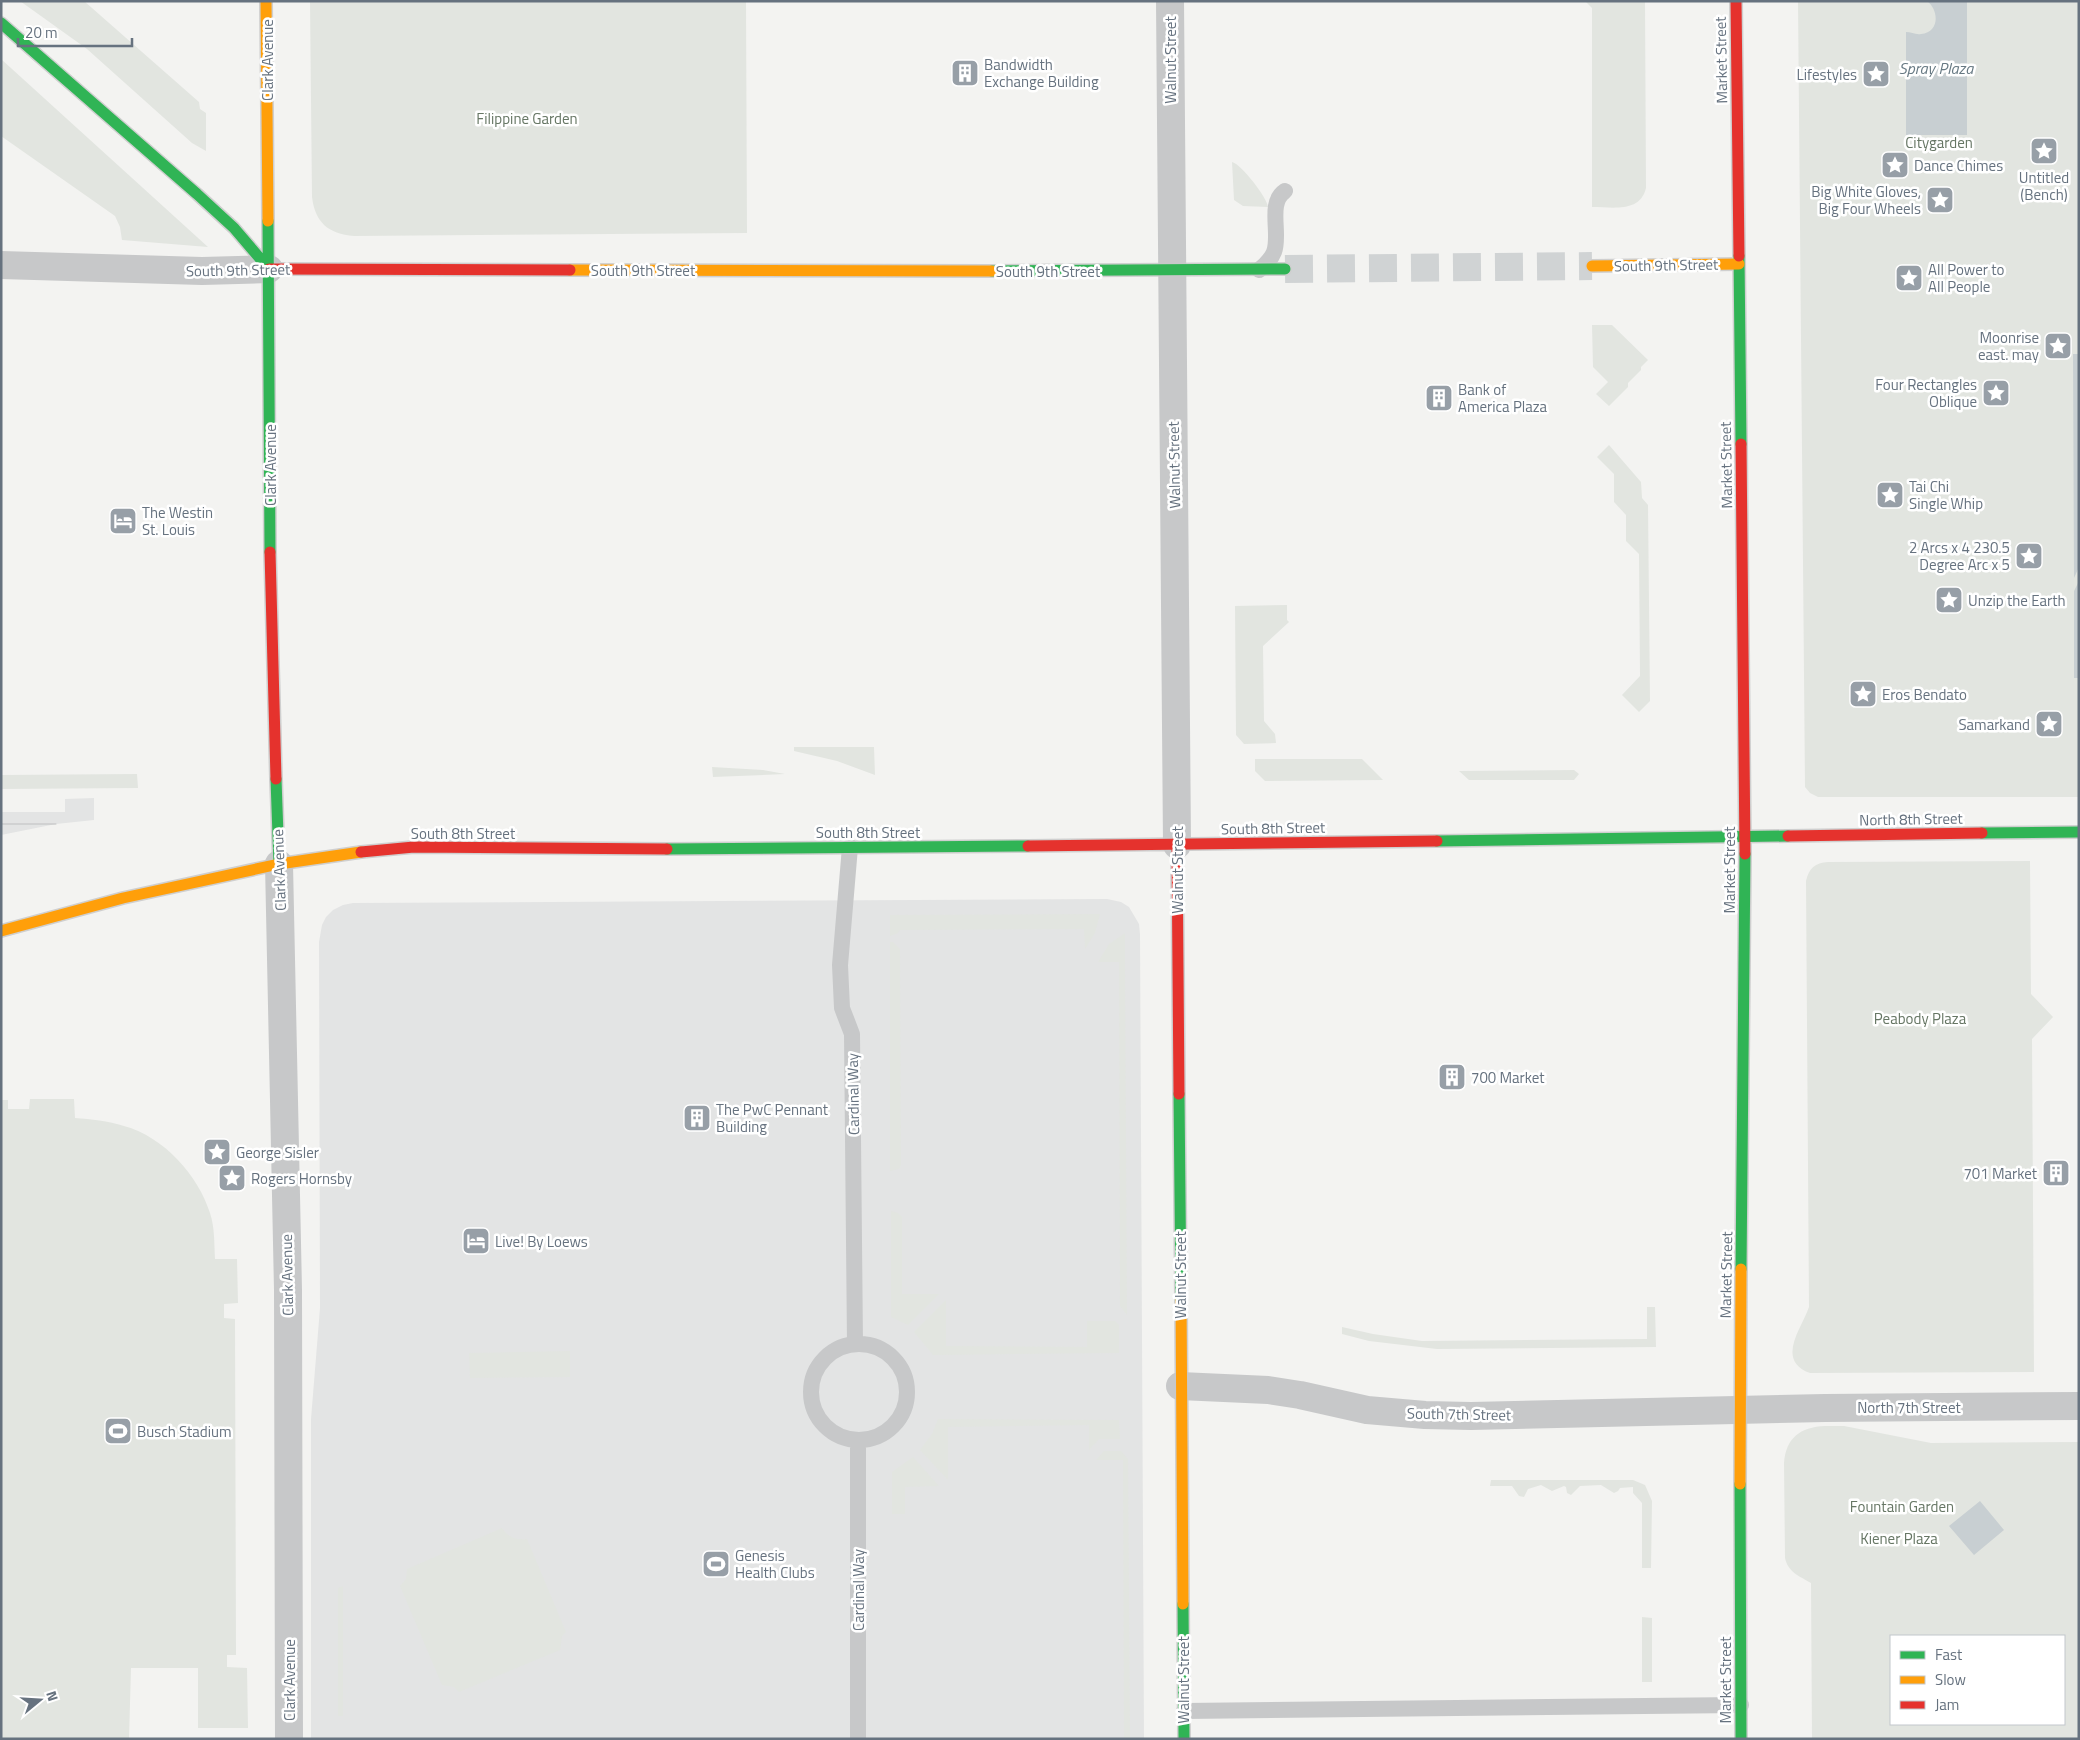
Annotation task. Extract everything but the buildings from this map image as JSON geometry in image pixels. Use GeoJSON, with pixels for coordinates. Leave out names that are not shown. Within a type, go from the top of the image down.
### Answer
{"type":"FeatureCollection","features":[{"type":"Feature","properties":{"kind":"main road","name":"Clark Avenue"},"geometry":{"type":"LineString","coordinates":[[266,1],[271,625],[279,864]]}},
{"type":"Feature","properties":{"kind":"main road","name":"Market Street"},"geometry":{"type":"LineString","coordinates":[[1736,1],[1744,836],[1740,1410],[1741,1739]]}},
{"type":"Feature","properties":{"kind":"main road"},"geometry":{"type":"LineString","coordinates":[[1,23],[197,194],[234,228],[269,269]]}},
{"type":"Feature","properties":{"kind":"main road","name":"South 9th Street"},"geometry":{"type":"LineString","coordinates":[[1592,266],[1739,264]]}},
{"type":"Feature","properties":{"kind":"main road","name":"South 9th Street"},"geometry":{"type":"LineString","coordinates":[[269,269],[1172,271],[1285,269]]}},
{"type":"Feature","properties":{"kind":"main road","name":"North 8th Street"},"geometry":{"type":"LineString","coordinates":[[1744,836],[2079,832]]}},
{"type":"Feature","properties":{"kind":"main road","name":"South 8th Street"},"geometry":{"type":"LineString","coordinates":[[1,931],[123,898],[279,864],[357,852],[414,847],[706,849],[1177,845],[1744,836]]}},
{"type":"Feature","properties":{"kind":"main road","name":"Walnut Street"},"geometry":{"type":"LineString","coordinates":[[1177,845],[1184,1739]]}},
{"type":"Feature","properties":{"kind":"street","name":"Walnut Street"},"geometry":{"type":"LineString","coordinates":[[1170,1],[1177,845]]}},
{"type":"Feature","properties":{"kind":"street","name":"South 9th Street"},"geometry":{"type":"LineString","coordinates":[[1,265],[202,271],[269,269]]}},
{"type":"Feature","properties":{"kind":"street","name":"Clark Avenue"},"geometry":{"type":"LineString","coordinates":[[279,864],[288,1290],[290,1739]]}},
{"type":"Feature","properties":{"kind":"street","name":"South 7th Street"},"geometry":{"type":"LineString","coordinates":[[1180,1386],[1268,1390],[1367,1410],[1426,1415],[1471,1416],[1740,1410]]}},
{"type":"Feature","properties":{"kind":"street","name":"North 7th Street"},"geometry":{"type":"LineString","coordinates":[[1740,1410],[2079,1406]]}},
{"type":"Feature","properties":{"kind":"lane"},"geometry":{"type":"LineString","coordinates":[[1259,270],[1268,262],[1274,252],[1276,208],[1278,199],[1285,191]]}},
{"type":"Feature","properties":{"kind":"lane","name":"Cardinal Way"},"geometry":{"type":"LineString","coordinates":[[850,847],[840,965],[842,1008],[852,1034],[855,1344]]}},
{"type":"Feature","properties":{"kind":"lane"},"geometry":{"type":"LineString","coordinates":[[855,1344],[870,1345],[885,1351],[896,1361],[904,1374],[908,1389],[906,1405],[899,1420],[888,1432],[874,1439],[858,1441],[842,1438],[828,1429],[817,1417],[812,1402],[811,1386],[816,1370],[826,1357],[839,1348],[855,1344]]}},
{"type":"Feature","properties":{"kind":"lane","name":"Cardinal Way"},"geometry":{"type":"LineString","coordinates":[[858,1441],[858,1739]]}},
{"type":"Feature","properties":{"kind":"lane"},"geometry":{"type":"LineString","coordinates":[[1184,1711],[1740,1705]]}},
{"type":"Feature","properties":{"kind":"shaded area"},"geometry":{"type":"Polygon","coordinates":[[[94,798],[94,820],[56,824],[1,835],[1,812],[65,812],[65,799],[94,798]]]}},
{"type":"Feature","properties":{"kind":"shaded area"},"geometry":{"type":"Polygon","coordinates":[[[1107,899],[1121,902],[1129,907],[1139,924],[1140,934],[1144,1739],[311,1739],[311,1419],[320,1308],[319,942],[322,925],[326,917],[333,910],[353,903],[1107,899]]]}},
{"type":"Feature","properties":{"kind":"green space"},"geometry":{"type":"Polygon","coordinates":[[[20,1],[84,1],[199,102],[200,109],[206,113],[206,151],[192,143],[87,49],[20,1]]]}},
{"type":"Feature","properties":{"kind":"green space","name":"Filippine Garden"},"geometry":{"type":"Polygon","coordinates":[[[310,1],[746,1],[747,233],[354,236],[337,233],[324,225],[320,220],[312,197],[310,1]]]}},
{"type":"Feature","properties":{"kind":"green space"},"geometry":{"type":"Polygon","coordinates":[[[1585,1],[1645,1],[1646,188],[1638,202],[1625,207],[1592,207],[1592,8],[1585,1]]]}},
{"type":"Feature","properties":{"kind":"green space","name":"Citygarden"},"geometry":{"type":"Polygon","coordinates":[[[1798,1],[2079,1],[2079,797],[1818,797],[1810,793],[1805,787],[1798,1]]]}},
{"type":"Feature","properties":{"kind":"green space"},"geometry":{"type":"Polygon","coordinates":[[[1,59],[208,247],[122,240],[120,227],[115,216],[1,136],[1,59]]]}},
{"type":"Feature","properties":{"kind":"green space"},"geometry":{"type":"Polygon","coordinates":[[[1232,162],[1241,168],[1253,182],[1267,202],[1268,207],[1243,206],[1234,200],[1232,162]]]}},
{"type":"Feature","properties":{"kind":"green space"},"geometry":{"type":"Polygon","coordinates":[[[1592,325],[1612,325],[1648,360],[1628,383],[1628,387],[1609,406],[1596,394],[1608,382],[1593,367],[1592,325]]]}},
{"type":"Feature","properties":{"kind":"green space"},"geometry":{"type":"Polygon","coordinates":[[[1609,445],[1641,482],[1642,498],[1648,505],[1650,701],[1639,712],[1622,695],[1640,676],[1639,554],[1626,541],[1626,515],[1614,502],[1614,474],[1597,457],[1609,445]]]}},
{"type":"Feature","properties":{"kind":"green space"},"geometry":{"type":"Polygon","coordinates":[[[1287,605],[1287,620],[1289,622],[1263,646],[1264,721],[1275,734],[1276,743],[1244,744],[1236,735],[1235,606],[1287,605]]]}},
{"type":"Feature","properties":{"kind":"green space"},"geometry":{"type":"Polygon","coordinates":[[[794,747],[874,747],[875,775],[837,761],[794,751],[794,747]]]}},
{"type":"Feature","properties":{"kind":"green space"},"geometry":{"type":"Polygon","coordinates":[[[1255,759],[1362,759],[1383,780],[1265,781],[1255,771],[1255,759]]]}},
{"type":"Feature","properties":{"kind":"green space"},"geometry":{"type":"Polygon","coordinates":[[[712,767],[763,770],[785,774],[713,777],[712,767]]]}},
{"type":"Feature","properties":{"kind":"green space"},"geometry":{"type":"Polygon","coordinates":[[[1574,770],[1579,774],[1574,780],[1469,780],[1459,771],[1574,770]]]}},
{"type":"Feature","properties":{"kind":"green space"},"geometry":{"type":"Polygon","coordinates":[[[137,774],[138,788],[1,789],[1,775],[137,774]]]}},
{"type":"Feature","properties":{"kind":"green space","name":"Peabody Plaza"},"geometry":{"type":"Polygon","coordinates":[[[2030,861],[2031,994],[2053,1017],[2032,1039],[2034,1372],[1810,1373],[1800,1367],[1794,1360],[1792,1352],[1797,1334],[1809,1307],[1806,881],[1809,873],[1816,865],[1828,862],[2030,861]]]}},
{"type":"Feature","properties":{"kind":"green space"},"geometry":{"type":"Polygon","coordinates":[[[1100,914],[1095,933],[1085,949],[1084,929],[900,930],[898,933],[890,936],[890,915],[1100,914]]]}},
{"type":"Feature","properties":{"kind":"green space"},"geometry":{"type":"Polygon","coordinates":[[[1125,933],[1127,1315],[1120,1306],[1119,962],[1098,962],[1109,944],[1125,933]]]}},
{"type":"Feature","properties":{"kind":"green space"},"geometry":{"type":"Polygon","coordinates":[[[890,942],[893,942],[900,949],[901,1165],[899,1169],[890,1171],[890,942]]]}},
{"type":"Feature","properties":{"kind":"green space","name":"Busch Stadium"},"geometry":{"type":"Polygon","coordinates":[[[30,1099],[74,1099],[75,1118],[100,1120],[124,1126],[139,1131],[166,1148],[188,1172],[204,1199],[213,1224],[215,1259],[237,1259],[238,1303],[224,1304],[224,1318],[235,1319],[236,1655],[227,1655],[227,1667],[247,1668],[248,1728],[198,1728],[198,1668],[131,1668],[129,1739],[1,1739],[1,1100],[8,1100],[8,1109],[29,1109],[30,1099]]]}},
{"type":"Feature","properties":{"kind":"green space"},"geometry":{"type":"Polygon","coordinates":[[[891,1211],[898,1213],[902,1217],[902,1294],[939,1294],[908,1325],[891,1317],[891,1211]]]}},
{"type":"Feature","properties":{"kind":"green space"},"geometry":{"type":"Polygon","coordinates":[[[946,1300],[946,1346],[1087,1347],[1087,1321],[1115,1321],[1119,1325],[1119,1353],[933,1355],[914,1332],[946,1300]]]}},
{"type":"Feature","properties":{"kind":"green space"},"geometry":{"type":"Polygon","coordinates":[[[1647,1307],[1655,1307],[1656,1347],[1437,1349],[1369,1341],[1342,1334],[1342,1327],[1373,1334],[1422,1341],[1647,1339],[1647,1307]]]}},
{"type":"Feature","properties":{"kind":"green space"},"geometry":{"type":"Polygon","coordinates":[[[570,1351],[570,1377],[470,1378],[469,1353],[570,1351]]]}},
{"type":"Feature","properties":{"kind":"green space"},"geometry":{"type":"Polygon","coordinates":[[[938,1419],[1119,1420],[1120,1439],[1099,1439],[1089,1450],[1089,1425],[948,1427],[948,1480],[920,1450],[932,1434],[938,1419]]]}},
{"type":"Feature","properties":{"kind":"green space","name":"Kiener Plaza"},"geometry":{"type":"Polygon","coordinates":[[[1825,1426],[1844,1426],[1931,1443],[2079,1442],[2079,1739],[1812,1739],[1811,1583],[1791,1570],[1785,1558],[1785,1454],[1796,1435],[1808,1429],[1825,1426]]]}},
{"type":"Feature","properties":{"kind":"green space"},"geometry":{"type":"Polygon","coordinates":[[[1104,1451],[1121,1451],[1128,1459],[1130,1739],[1124,1739],[1123,1460],[1096,1460],[1104,1451]]]}},
{"type":"Feature","properties":{"kind":"green space"},"geometry":{"type":"Polygon","coordinates":[[[913,1457],[939,1486],[905,1487],[905,1514],[892,1514],[892,1472],[913,1457]]]}},
{"type":"Feature","properties":{"kind":"green space"},"geometry":{"type":"Polygon","coordinates":[[[1491,1480],[1633,1480],[1645,1485],[1652,1501],[1651,1568],[1642,1568],[1642,1503],[1633,1493],[1633,1487],[1620,1488],[1614,1493],[1601,1485],[1580,1486],[1571,1495],[1567,1493],[1564,1486],[1552,1491],[1541,1485],[1528,1489],[1524,1497],[1519,1496],[1512,1486],[1490,1486],[1491,1480]]]}},
{"type":"Feature","properties":{"kind":"green space"},"geometry":{"type":"Polygon","coordinates":[[[502,1528],[513,1538],[527,1539],[566,1632],[562,1636],[560,1650],[459,1692],[454,1687],[442,1685],[400,1586],[406,1579],[407,1569],[502,1528]]]}},
{"type":"Feature","properties":{"kind":"green space"},"geometry":{"type":"Polygon","coordinates":[[[343,1586],[343,1716],[338,1716],[338,1588],[343,1586]]]}},
{"type":"Feature","properties":{"kind":"green space"},"geometry":{"type":"Polygon","coordinates":[[[1642,1617],[1652,1618],[1652,1682],[1642,1682],[1642,1617]]]}},
{"type":"Feature","properties":{"kind":"water","name":"Spray Plaza"},"geometry":{"type":"Polygon","coordinates":[[[1927,1],[1967,1],[1967,135],[1906,135],[1906,32],[1919,34],[1932,29],[1936,20],[1934,10],[1927,1]]]}},
{"type":"Feature","properties":{"kind":"water"},"geometry":{"type":"Polygon","coordinates":[[[2073,354],[2079,354],[2079,567],[2074,578],[2073,354]]]}},
{"type":"Feature","properties":{"kind":"water"},"geometry":{"type":"Polygon","coordinates":[[[2079,581],[2079,678],[2074,678],[2074,591],[2079,581]]]}},
{"type":"Feature","properties":{"kind":"water"},"geometry":{"type":"Polygon","coordinates":[[[1980,1501],[2004,1530],[1974,1555],[1949,1526],[1980,1501]]]}},
{"type":"Feature","properties":{"kind":"tunnel"},"geometry":{"type":"LineString","coordinates":[[1285,269],[1592,266]]}},
{"type":"Feature","properties":{"kind":"tram line"},"geometry":{"type":"LineString","coordinates":[[1,824],[56,824]]}},
{"type":"Feature","properties":{"kind":"traffic: fast"},"geometry":{"type":"LineString","coordinates":[[1,23],[197,194],[234,228],[269,269]]}},
{"type":"Feature","properties":{"kind":"traffic: fast"},"geometry":{"type":"LineString","coordinates":[[268,221],[270,552]]}},
{"type":"Feature","properties":{"kind":"traffic: fast"},"geometry":{"type":"LineString","coordinates":[[1739,256],[1741,444]]}},
{"type":"Feature","properties":{"kind":"traffic: fast"},"geometry":{"type":"LineString","coordinates":[[992,271],[1285,269]]}},
{"type":"Feature","properties":{"kind":"traffic: fast"},"geometry":{"type":"LineString","coordinates":[[276,779],[279,864]]}},
{"type":"Feature","properties":{"kind":"traffic: fast"},"geometry":{"type":"LineString","coordinates":[[1982,833],[2079,832]]}},
{"type":"Feature","properties":{"kind":"traffic: fast"},"geometry":{"type":"LineString","coordinates":[[1437,841],[1788,836]]}},
{"type":"Feature","properties":{"kind":"traffic: fast"},"geometry":{"type":"LineString","coordinates":[[667,849],[1028,846]]}},
{"type":"Feature","properties":{"kind":"traffic: fast"},"geometry":{"type":"LineString","coordinates":[[1741,1269],[1745,854]]}},
{"type":"Feature","properties":{"kind":"traffic: fast"},"geometry":{"type":"LineString","coordinates":[[1179,1094],[1181,1300]]}},
{"type":"Feature","properties":{"kind":"traffic: fast"},"geometry":{"type":"LineString","coordinates":[[1740,1484],[1741,1739]]}},
{"type":"Feature","properties":{"kind":"traffic: fast"},"geometry":{"type":"LineString","coordinates":[[1183,1604],[1184,1739]]}},
{"type":"Feature","properties":{"kind":"traffic: slow"},"geometry":{"type":"LineString","coordinates":[[266,1],[268,221]]}},
{"type":"Feature","properties":{"kind":"traffic: slow"},"geometry":{"type":"LineString","coordinates":[[1592,266],[1739,264]]}},
{"type":"Feature","properties":{"kind":"traffic: slow"},"geometry":{"type":"LineString","coordinates":[[570,270],[992,271]]}},
{"type":"Feature","properties":{"kind":"traffic: slow"},"geometry":{"type":"LineString","coordinates":[[1,931],[123,898],[279,864],[361,852]]}},
{"type":"Feature","properties":{"kind":"traffic: slow"},"geometry":{"type":"LineString","coordinates":[[1740,1484],[1741,1269]]}},
{"type":"Feature","properties":{"kind":"traffic: slow"},"geometry":{"type":"LineString","coordinates":[[1181,1300],[1183,1604]]}},
{"type":"Feature","properties":{"kind":"traffic: jam"},"geometry":{"type":"LineString","coordinates":[[1736,1],[1739,256]]}},
{"type":"Feature","properties":{"kind":"traffic: jam"},"geometry":{"type":"LineString","coordinates":[[269,269],[570,270]]}},
{"type":"Feature","properties":{"kind":"traffic: jam"},"geometry":{"type":"LineString","coordinates":[[1741,444],[1745,854]]}},
{"type":"Feature","properties":{"kind":"traffic: jam"},"geometry":{"type":"LineString","coordinates":[[270,552],[276,779]]}},
{"type":"Feature","properties":{"kind":"traffic: jam"},"geometry":{"type":"LineString","coordinates":[[1788,836],[1982,833]]}},
{"type":"Feature","properties":{"kind":"traffic: jam"},"geometry":{"type":"LineString","coordinates":[[1028,846],[1437,841]]}},
{"type":"Feature","properties":{"kind":"traffic: jam"},"geometry":{"type":"LineString","coordinates":[[1177,845],[1179,1094]]}},
{"type":"Feature","properties":{"kind":"traffic: jam"},"geometry":{"type":"LineString","coordinates":[[361,852],[414,847],[667,849]]}},
{"type":"Feature","properties":{"kind":"place","name":"Bandwidth Exchange Building"},"geometry":{"type":"Point","coordinates":[965,73]}},
{"type":"Feature","properties":{"kind":"place","name":"Lifestyles"},"geometry":{"type":"Point","coordinates":[1876,74]}},
{"type":"Feature","properties":{"kind":"place","name":"Untitled (Bench)"},"geometry":{"type":"Point","coordinates":[2044,151]}},
{"type":"Feature","properties":{"kind":"place","name":"Dance Chimes"},"geometry":{"type":"Point","coordinates":[1895,165]}},
{"type":"Feature","properties":{"kind":"place","name":"Big White Gloves, Big Four Wheels"},"geometry":{"type":"Point","coordinates":[1940,200]}},
{"type":"Feature","properties":{"kind":"place","name":"All Power to All People"},"geometry":{"type":"Point","coordinates":[1909,278]}},
{"type":"Feature","properties":{"kind":"place","name":"Moonrise east. may"},"geometry":{"type":"Point","coordinates":[2058,346]}},
{"type":"Feature","properties":{"kind":"place","name":"Four Rectangles Oblique"},"geometry":{"type":"Point","coordinates":[1996,393]}},
{"type":"Feature","properties":{"kind":"place","name":"Bank of America Plaza"},"geometry":{"type":"Point","coordinates":[1439,398]}},
{"type":"Feature","properties":{"kind":"place","name":"Tai Chi Single Whip"},"geometry":{"type":"Point","coordinates":[1890,495]}},
{"type":"Feature","properties":{"kind":"place","name":"The Westin St. Louis"},"geometry":{"type":"Point","coordinates":[123,521]}},
{"type":"Feature","properties":{"kind":"place","name":"2 Arcs x 4 230.5 Degree Arc x 5"},"geometry":{"type":"Point","coordinates":[2029,556]}},
{"type":"Feature","properties":{"kind":"place","name":"Unzip the Earth"},"geometry":{"type":"Point","coordinates":[1949,600]}},
{"type":"Feature","properties":{"kind":"place","name":"Eros Bendato"},"geometry":{"type":"Point","coordinates":[1863,694]}},
{"type":"Feature","properties":{"kind":"place","name":"Samarkand"},"geometry":{"type":"Point","coordinates":[2049,724]}},
{"type":"Feature","properties":{"kind":"place","name":"700 Market"},"geometry":{"type":"Point","coordinates":[1452,1077]}},
{"type":"Feature","properties":{"kind":"place","name":"The PwC Pennant Building"},"geometry":{"type":"Point","coordinates":[697,1118]}},
{"type":"Feature","properties":{"kind":"place","name":"George Sisler"},"geometry":{"type":"Point","coordinates":[217,1152]}},
{"type":"Feature","properties":{"kind":"place","name":"701 Market"},"geometry":{"type":"Point","coordinates":[2056,1173]}},
{"type":"Feature","properties":{"kind":"place","name":"Rogers Hornsby"},"geometry":{"type":"Point","coordinates":[232,1178]}},
{"type":"Feature","properties":{"kind":"place","name":"Live! By Loews"},"geometry":{"type":"Point","coordinates":[476,1241]}},
{"type":"Feature","properties":{"kind":"place","name":"Busch Stadium"},"geometry":{"type":"Point","coordinates":[118,1431]}},
{"type":"Feature","properties":{"kind":"place","name":"Genesis Health Clubs"},"geometry":{"type":"Point","coordinates":[716,1564]}},
{"type":"Feature","properties":{"kind":"park label","name":"Fountain Garden"},"geometry":{"type":"Point","coordinates":[1902,1506]}}]}
